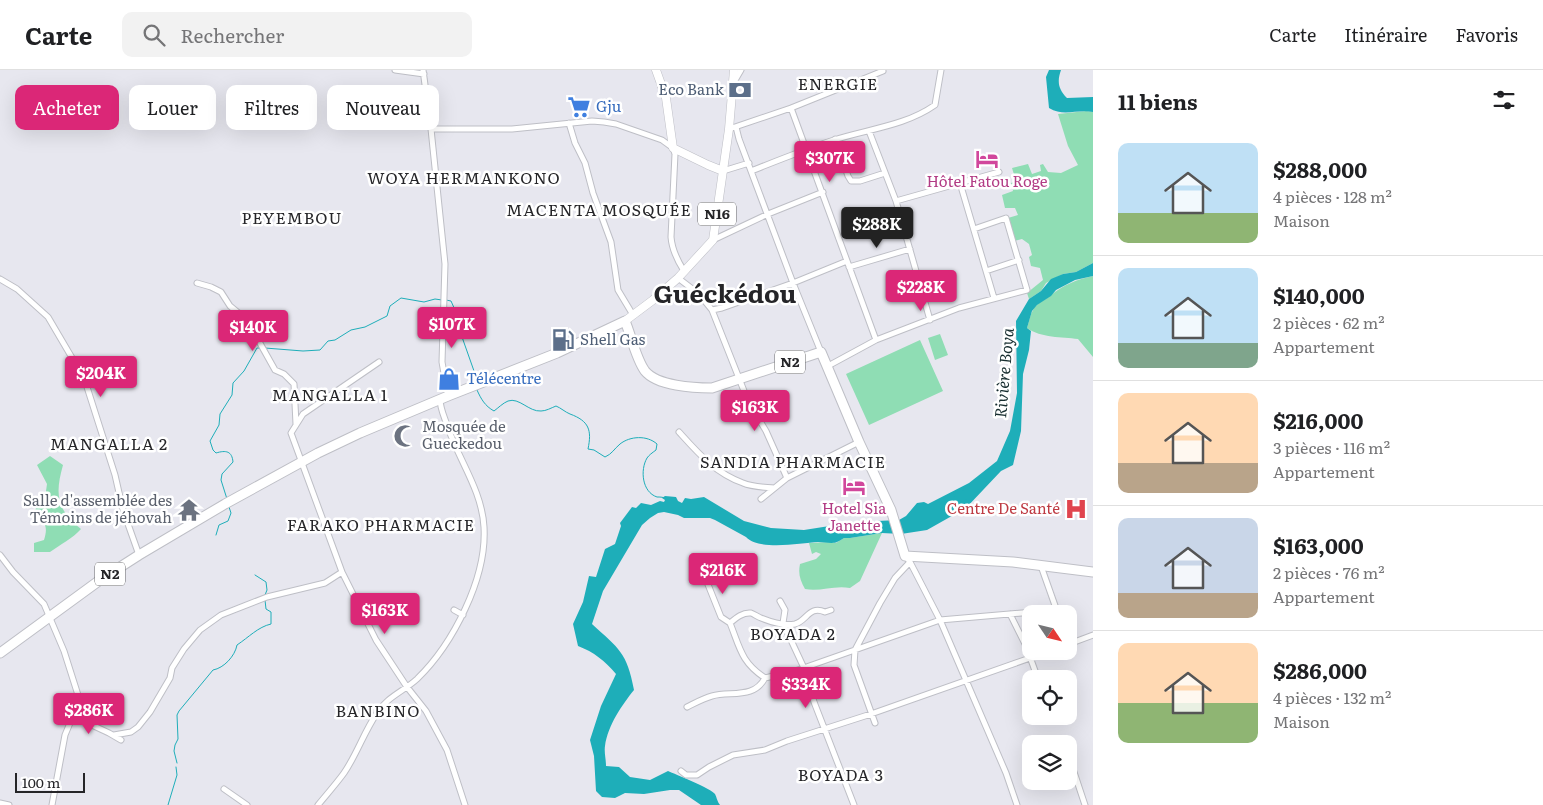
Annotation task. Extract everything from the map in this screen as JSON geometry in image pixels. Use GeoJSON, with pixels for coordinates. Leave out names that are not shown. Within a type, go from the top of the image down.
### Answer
{"type":"FeatureCollection","features":[{"type":"Feature","properties":{"kind":"highway","name":"N2"},"geometry":{"type":"LineString","coordinates":[[0,653],[100,580],[139,555],[225,504],[301,463],[360,433],[557,353],[629,318],[642,366],[647,373],[655,378],[680,386],[712,388],[821,352],[859,442],[891,510],[897,534],[908,559]]}},
{"type":"Feature","properties":{"kind":"highway"},"geometry":{"type":"LineString","coordinates":[[908,559],[1013,562],[1093,572]]}},
{"type":"Feature","properties":{"kind":"main road"},"geometry":{"type":"LineString","coordinates":[[656,70],[666,98],[673,148],[723,171]]}},
{"type":"Feature","properties":{"kind":"main road","name":"N16"},"geometry":{"type":"LineString","coordinates":[[629,318],[678,278],[713,240],[723,171],[733,128],[734,70]]}},
{"type":"Feature","properties":{"kind":"street"},"geometry":{"type":"LineString","coordinates":[[396,70],[424,72],[426,85]]}},
{"type":"Feature","properties":{"kind":"street"},"geometry":{"type":"LineString","coordinates":[[733,85],[740,70]]}},
{"type":"Feature","properties":{"kind":"street"},"geometry":{"type":"LineString","coordinates":[[751,171],[835,139],[891,126],[925,112],[935,105],[941,70]]}},
{"type":"Feature","properties":{"kind":"street"},"geometry":{"type":"LineString","coordinates":[[821,352],[793,283],[749,163],[733,128],[791,108],[883,71]]}},
{"type":"Feature","properties":{"kind":"street"},"geometry":{"type":"LineString","coordinates":[[791,108],[876,340]]}},
{"type":"Feature","properties":{"kind":"street"},"geometry":{"type":"LineString","coordinates":[[439,129],[512,129],[592,121],[616,124],[662,140],[673,148],[675,154],[671,237],[676,258],[684,271]]}},
{"type":"Feature","properties":{"kind":"street"},"geometry":{"type":"LineString","coordinates":[[569,123],[575,143],[585,163],[593,193],[611,242],[618,290],[629,318]]}},
{"type":"Feature","properties":{"kind":"street"},"geometry":{"type":"LineString","coordinates":[[318,805],[344,773],[377,712],[392,696],[417,679],[430,664],[463,615],[480,569],[484,527],[481,503],[452,439],[440,405],[444,398],[442,362],[445,264],[431,130]]}},
{"type":"Feature","properties":{"kind":"street"},"geometry":{"type":"LineString","coordinates":[[869,130],[896,201],[930,320]]}},
{"type":"Feature","properties":{"kind":"street"},"geometry":{"type":"LineString","coordinates":[[835,139],[851,181],[860,181],[885,173]]}},
{"type":"Feature","properties":{"kind":"street"},"geometry":{"type":"LineString","coordinates":[[723,171],[749,163]]}},
{"type":"Feature","properties":{"kind":"street"},"geometry":{"type":"LineString","coordinates":[[896,201],[998,172]]}},
{"type":"Feature","properties":{"kind":"street"},"geometry":{"type":"LineString","coordinates":[[960,183],[994,298]]}},
{"type":"Feature","properties":{"kind":"street"},"geometry":{"type":"LineString","coordinates":[[713,240],[768,214],[823,192]]}},
{"type":"Feature","properties":{"kind":"street"},"geometry":{"type":"LineString","coordinates":[[828,366],[876,340],[960,308],[1027,290],[1006,218],[974,229]]}},
{"type":"Feature","properties":{"kind":"street"},"geometry":{"type":"LineString","coordinates":[[849,267],[910,250]]}},
{"type":"Feature","properties":{"kind":"street"},"geometry":{"type":"LineString","coordinates":[[712,310],[793,283],[847,260]]}},
{"type":"Feature","properties":{"kind":"street"},"geometry":{"type":"LineString","coordinates":[[986,271],[1019,260]]}},
{"type":"Feature","properties":{"kind":"street"},"geometry":{"type":"LineString","coordinates":[[678,278],[699,294],[712,310],[748,401],[766,431],[787,478]]}},
{"type":"Feature","properties":{"kind":"street"},"geometry":{"type":"LineString","coordinates":[[0,279],[48,317],[78,368],[87,387],[115,475],[123,510],[139,555]]}},
{"type":"Feature","properties":{"kind":"street"},"geometry":{"type":"LineString","coordinates":[[197,283],[221,292],[230,306],[247,320],[275,370],[284,374],[294,384],[296,424]]}},
{"type":"Feature","properties":{"kind":"street"},"geometry":{"type":"LineString","coordinates":[[0,288],[6,284]]}},
{"type":"Feature","properties":{"kind":"street"},"geometry":{"type":"LineString","coordinates":[[379,362],[303,414],[291,433],[342,572],[376,640],[407,687],[426,711],[447,750],[465,805]]}},
{"type":"Feature","properties":{"kind":"street"},"geometry":{"type":"LineString","coordinates":[[679,432],[706,463],[744,484],[774,488]]}},
{"type":"Feature","properties":{"kind":"street"},"geometry":{"type":"LineString","coordinates":[[761,499],[787,478],[859,442]]}},
{"type":"Feature","properties":{"kind":"street"},"geometry":{"type":"LineString","coordinates":[[0,555],[13,572],[44,604],[64,651],[84,717],[94,726],[121,740]]}},
{"type":"Feature","properties":{"kind":"street"},"geometry":{"type":"LineString","coordinates":[[875,723],[854,665],[855,650],[890,586],[908,559],[940,620],[1006,773],[1017,805]]}},
{"type":"Feature","properties":{"kind":"street"},"geometry":{"type":"LineString","coordinates":[[1041,566],[1055,605]]}},
{"type":"Feature","properties":{"kind":"street"},"geometry":{"type":"LineString","coordinates":[[114,735],[131,732],[138,727],[150,712],[170,678],[172,668],[184,649],[200,630],[221,615],[267,597],[325,583],[342,572]]}},
{"type":"Feature","properties":{"kind":"street"},"geometry":{"type":"LineString","coordinates":[[707,582],[722,617],[730,623],[741,654],[752,669],[765,678]]}},
{"type":"Feature","properties":{"kind":"street"},"geometry":{"type":"LineString","coordinates":[[780,601],[785,610],[783,624],[804,668],[854,805]]}},
{"type":"Feature","properties":{"kind":"street"},"geometry":{"type":"LineString","coordinates":[[454,610],[463,615]]}},
{"type":"Feature","properties":{"kind":"street"},"geometry":{"type":"LineString","coordinates":[[730,623],[740,615],[750,613],[769,621],[794,624],[800,622],[812,612],[831,610]]}},
{"type":"Feature","properties":{"kind":"street"},"geometry":{"type":"LineString","coordinates":[[687,707],[713,696],[745,692],[761,684],[765,678],[804,668],[940,620],[1022,613]]}},
{"type":"Feature","properties":{"kind":"street"},"geometry":{"type":"LineString","coordinates":[[1010,614],[1022,639]]}},
{"type":"Feature","properties":{"kind":"street"},"geometry":{"type":"LineString","coordinates":[[1078,641],[1093,635]]}},
{"type":"Feature","properties":{"kind":"street"},"geometry":{"type":"LineString","coordinates":[[681,771],[686,775],[697,775],[733,756],[765,750],[1025,660]]}},
{"type":"Feature","properties":{"kind":"street"},"geometry":{"type":"LineString","coordinates":[[52,805],[65,735],[70,723],[81,708]]}},
{"type":"Feature","properties":{"kind":"street"},"geometry":{"type":"LineString","coordinates":[[1077,781],[1085,805]]}},
{"type":"Feature","properties":{"kind":"street"},"geometry":{"type":"LineString","coordinates":[[224,789],[248,805]]}},
{"type":"Feature","properties":{"kind":"street"},"geometry":{"type":"LineString","coordinates":[[0,803],[9,805]]}},
{"type":"Feature","properties":{"kind":"green space"},"geometry":{"type":"Polygon","coordinates":[[[1093,112],[1093,263],[1076,272],[1063,274],[1046,283],[1041,291],[1029,299],[1027,293],[1043,280],[1040,268],[1031,266],[1029,257],[1032,255],[1029,244],[1022,239],[1014,241],[1008,218],[1018,215],[1015,208],[1005,208],[1002,195],[1013,191],[1011,183],[1016,181],[1012,168],[1028,164],[1032,174],[1041,171],[1040,165],[1043,164],[1048,172],[1061,173],[1078,165],[1068,146],[1058,114],[1093,112]]]}},
{"type":"Feature","properties":{"kind":"green space"},"geometry":{"type":"Polygon","coordinates":[[[1093,276],[1093,357],[1078,339],[1039,334],[1027,328],[1032,312],[1039,303],[1066,285],[1093,276]]]}},
{"type":"Feature","properties":{"kind":"green space"},"geometry":{"type":"Polygon","coordinates":[[[940,334],[948,355],[935,360],[928,338],[940,334]]]}},
{"type":"Feature","properties":{"kind":"green space"},"geometry":{"type":"Polygon","coordinates":[[[920,340],[943,391],[869,425],[846,374],[920,340]]]}},
{"type":"Feature","properties":{"kind":"green space"},"geometry":{"type":"Polygon","coordinates":[[[50,456],[63,465],[59,484],[62,508],[81,529],[50,552],[34,552],[34,543],[44,540],[46,532],[44,523],[35,515],[36,506],[44,505],[47,484],[37,465],[50,456]]]}},
{"type":"Feature","properties":{"kind":"green space"},"geometry":{"type":"Polygon","coordinates":[[[882,533],[860,581],[850,588],[805,589],[800,577],[800,564],[816,559],[821,554],[816,552],[812,554],[809,543],[836,543],[844,538],[882,533]]]}},
{"type":"Feature","properties":{"kind":"water"},"geometry":{"type":"Polygon","coordinates":[[[1049,70],[1061,70],[1059,85],[1067,98],[1093,97],[1093,112],[1060,112],[1049,108],[1046,77],[1049,70]]]}},
{"type":"Feature","properties":{"kind":"water"},"geometry":{"type":"Polygon","coordinates":[[[1093,263],[1093,276],[1075,280],[1056,290],[1032,311],[1027,328],[1031,331],[1029,350],[1023,374],[1021,431],[1013,465],[1001,471],[966,508],[927,530],[844,538],[833,543],[760,544],[710,518],[684,518],[664,512],[658,513],[642,525],[603,591],[592,624],[615,646],[625,659],[634,690],[620,709],[609,730],[605,748],[606,766],[619,767],[630,777],[650,780],[668,771],[701,785],[712,792],[715,794],[720,805],[701,805],[679,790],[644,794],[625,793],[615,798],[602,797],[596,791],[594,756],[590,740],[601,706],[616,674],[599,657],[578,646],[573,624],[583,602],[589,576],[596,577],[605,549],[615,544],[621,526],[620,523],[632,507],[636,508],[641,503],[651,505],[660,501],[664,502],[665,500],[662,498],[665,496],[676,497],[682,503],[685,498],[704,497],[744,521],[771,528],[804,530],[855,522],[899,520],[906,516],[917,503],[924,502],[928,504],[969,483],[997,461],[1010,431],[1017,393],[1016,321],[1029,299],[1041,291],[1051,279],[1063,274],[1076,272],[1093,263]]]}},
{"type":"Feature","properties":{"kind":"waterway"},"geometry":{"type":"LineString","coordinates":[[265,348],[303,351],[320,350],[328,341],[335,340],[351,330],[365,327],[387,316],[390,306],[401,298],[424,302],[435,299],[442,300]]}},
{"type":"Feature","properties":{"kind":"waterway"},"geometry":{"type":"LineString","coordinates":[[446,300],[451,301],[459,319],[459,326],[463,332],[462,337],[474,371],[474,382]]}},
{"type":"Feature","properties":{"kind":"waterway"},"geometry":{"type":"LineString","coordinates":[[227,499],[221,480],[222,474],[233,462],[232,458],[228,452],[216,453],[210,441],[219,425],[220,414],[232,395],[233,383],[244,371],[257,348],[261,348]]}},
{"type":"Feature","properties":{"kind":"waterway"},"geometry":{"type":"LineString","coordinates":[[477,390],[488,407],[494,411],[512,400],[537,411],[558,407],[585,423],[590,436],[588,449],[594,450],[605,457],[629,439],[644,438],[653,441],[657,444],[656,450],[648,457],[645,463],[643,474],[645,486],[652,494],[665,498]]}},
{"type":"Feature","properties":{"kind":"waterway","name":"Rivière Boya"},"geometry":{"type":"LineString","coordinates":[[944,506],[952,504],[982,482]]}},
{"type":"Feature","properties":{"kind":"waterway"},"geometry":{"type":"LineString","coordinates":[[216,535],[219,525],[228,521],[231,513],[229,507]]}},
{"type":"Feature","properties":{"kind":"waterway"},"geometry":{"type":"LineString","coordinates":[[255,575],[266,582],[267,590],[265,595]]}},
{"type":"Feature","properties":{"kind":"waterway"},"geometry":{"type":"LineString","coordinates":[[177,763],[174,751],[178,739],[177,715],[179,711],[213,670],[221,667],[228,661],[237,645],[266,625],[271,624],[271,612],[266,609],[265,600]]}},
{"type":"Feature","properties":{"kind":"waterway"},"geometry":{"type":"LineString","coordinates":[[168,805],[177,775],[176,767]]}},
{"type":"Feature","properties":{"kind":"place","name":"Eco Bank"},"geometry":{"type":"Point","coordinates":[740,90]}},
{"type":"Feature","properties":{"kind":"place","name":"Gju"},"geometry":{"type":"Point","coordinates":[579,107]}},
{"type":"Feature","properties":{"kind":"place","name":"Hôtel Fatou Roge"},"geometry":{"type":"Point","coordinates":[987,159]}},
{"type":"Feature","properties":{"kind":"place","name":"Shell Gas"},"geometry":{"type":"Point","coordinates":[563,340]}},
{"type":"Feature","properties":{"kind":"place","name":"Télécentre"},"geometry":{"type":"Point","coordinates":[449,379]}},
{"type":"Feature","properties":{"kind":"place","name":"Mosquée de Gueckedou"},"geometry":{"type":"Point","coordinates":[405,436]}},
{"type":"Feature","properties":{"kind":"place","name":"Hotel Sia Janette"},"geometry":{"type":"Point","coordinates":[854,486]}},
{"type":"Feature","properties":{"kind":"place","name":"Centre De Santé"},"geometry":{"type":"Point","coordinates":[1076,509]}},
{"type":"Feature","properties":{"kind":"place","name":"Salle d'assemblée des Témoins de jéhovah"},"geometry":{"type":"Point","coordinates":[189,510]}},
{"type":"Feature","properties":{"kind":"district","name":"ENERGIE"},"geometry":{"type":"Point","coordinates":[838,84]}},
{"type":"Feature","properties":{"kind":"district","name":"WOYA HERMANKONO"},"geometry":{"type":"Point","coordinates":[464,178]}},
{"type":"Feature","properties":{"kind":"district","name":"MACENTA MOSQUÉE"},"geometry":{"type":"Point","coordinates":[599,210]}},
{"type":"Feature","properties":{"kind":"district","name":"PEYEMBOU"},"geometry":{"type":"Point","coordinates":[292,218]}},
{"type":"Feature","properties":{"kind":"district","name":"Guéckédou"},"geometry":{"type":"Point","coordinates":[725,294]}},
{"type":"Feature","properties":{"kind":"district","name":"MANGALLA 1"},"geometry":{"type":"Point","coordinates":[330,395]}},
{"type":"Feature","properties":{"kind":"district","name":"MANGALLA 2"},"geometry":{"type":"Point","coordinates":[109,444]}},
{"type":"Feature","properties":{"kind":"district","name":"SANDIA PHARMACIE"},"geometry":{"type":"Point","coordinates":[793,462]}},
{"type":"Feature","properties":{"kind":"district","name":"FARAKO PHARMACIE"},"geometry":{"type":"Point","coordinates":[381,525]}},
{"type":"Feature","properties":{"kind":"district","name":"BOYADA 2"},"geometry":{"type":"Point","coordinates":[793,634]}},
{"type":"Feature","properties":{"kind":"district","name":"BANBINO"},"geometry":{"type":"Point","coordinates":[378,711]}},
{"type":"Feature","properties":{"kind":"district","name":"BOYADA 3"},"geometry":{"type":"Point","coordinates":[841,775]}}]}
